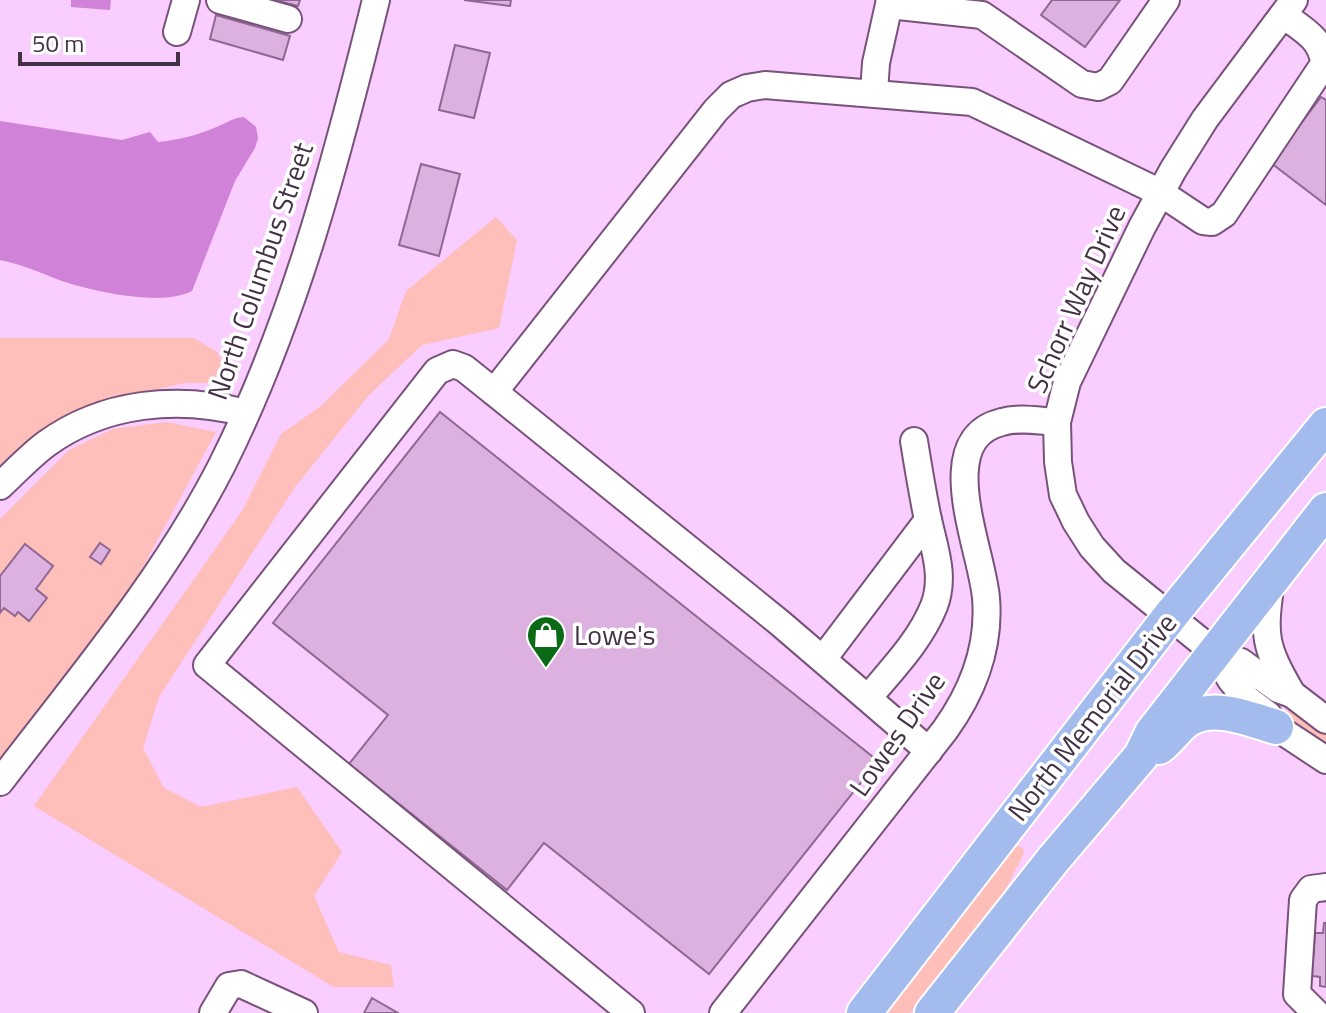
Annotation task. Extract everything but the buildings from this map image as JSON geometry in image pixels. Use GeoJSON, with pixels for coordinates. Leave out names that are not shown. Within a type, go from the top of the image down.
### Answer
{"type":"FeatureCollection","features":[{"type":"Feature","properties":{"kind":"main road","name":"North Memorial Drive"},"geometry":{"type":"LineString","coordinates":[[864,1013],[1171,615],[1326,425]]}},
{"type":"Feature","properties":{"kind":"main road","name":"North Memorial Drive"},"geometry":{"type":"LineString","coordinates":[[932,1013],[1052,861],[1141,756],[1152,733],[1326,510]]}},
{"type":"Feature","properties":{"kind":"main road","name":"North Memorial Drive"},"geometry":{"type":"LineString","coordinates":[[1141,756],[1163,745],[1191,717],[1224,713],[1276,727]]}},
{"type":"Feature","properties":{"kind":"street"},"geometry":{"type":"LineString","coordinates":[[177,32],[186,0]]}},
{"type":"Feature","properties":{"kind":"street"},"geometry":{"type":"LineString","coordinates":[[220,0],[288,19]]}},
{"type":"Feature","properties":{"kind":"street","name":"North Columbus Street"},"geometry":{"type":"LineString","coordinates":[[0,782],[135,604],[176,543],[221,466],[265,370],[293,290],[331,171],[376,0]]}},
{"type":"Feature","properties":{"kind":"street"},"geometry":{"type":"LineString","coordinates":[[874,92],[876,63],[890,2],[957,6],[982,15],[1082,84],[1098,87],[1110,81],[1166,0]]}},
{"type":"Feature","properties":{"kind":"street"},"geometry":{"type":"LineString","coordinates":[[494,392],[706,122],[731,95],[765,85],[972,102],[1161,193],[1203,221],[1212,222],[1224,214],[1324,64],[1323,52],[1315,39],[1288,8]]}},
{"type":"Feature","properties":{"kind":"street","name":"Schorr Way Drive"},"geometry":{"type":"LineString","coordinates":[[1214,652],[1171,615],[1145,599],[1092,547],[1063,495],[1057,422],[1067,382],[1161,193],[1205,119],[1288,8]]}},
{"type":"Feature","properties":{"kind":"street"},"geometry":{"type":"LineString","coordinates":[[631,1013],[398,825],[207,665],[437,371],[453,364],[464,368],[823,659],[929,751]]}},
{"type":"Feature","properties":{"kind":"street"},"geometry":{"type":"LineString","coordinates":[[0,486],[64,432],[107,414],[153,404],[184,402],[213,404],[246,413]]}},
{"type":"Feature","properties":{"kind":"street","name":"Lowes Drive"},"geometry":{"type":"LineString","coordinates":[[723,1013],[929,751],[959,710],[971,686],[982,656],[986,628],[983,577],[963,480],[965,454],[979,432],[999,422],[1057,422]]}},
{"type":"Feature","properties":{"kind":"street"},"geometry":{"type":"LineString","coordinates":[[869,697],[920,633],[939,587],[939,566],[914,441]]}},
{"type":"Feature","properties":{"kind":"street"},"geometry":{"type":"LineString","coordinates":[[823,659],[928,520]]}},
{"type":"Feature","properties":{"kind":"street"},"geometry":{"type":"LineString","coordinates":[[1271,580],[1264,625],[1267,643],[1276,667],[1292,694]]}},
{"type":"Feature","properties":{"kind":"street"},"geometry":{"type":"LineString","coordinates":[[1214,652],[1241,662],[1326,720]]}},
{"type":"Feature","properties":{"kind":"street"},"geometry":{"type":"LineString","coordinates":[[1214,652],[1248,700],[1268,715],[1276,727],[1326,760]]}},
{"type":"Feature","properties":{"kind":"street"},"geometry":{"type":"LineString","coordinates":[[1316,1013],[1297,994],[1303,900],[1311,889],[1326,887]]}},
{"type":"Feature","properties":{"kind":"street"},"geometry":{"type":"LineString","coordinates":[[213,1013],[229,986],[241,984],[304,1013]]}},
{"type":"Feature","properties":{"kind":"shaded area"},"geometry":{"type":"Polygon","coordinates":[[[71,0],[111,0],[110,10],[71,7],[71,0]]]}},
{"type":"Feature","properties":{"kind":"shaded area"},"geometry":{"type":"Polygon","coordinates":[[[244,117],[256,127],[258,138],[235,181],[192,291],[163,298],[107,293],[0,260],[0,121],[122,140],[150,132],[158,142],[207,131],[244,117]]]}},
{"type":"Feature","properties":{"kind":"shaded area"},"geometry":{"type":"Polygon","coordinates":[[[496,217],[517,240],[499,328],[422,345],[369,395],[295,487],[159,697],[143,748],[164,788],[201,807],[297,787],[342,852],[314,896],[339,952],[391,965],[394,987],[334,987],[34,806],[242,511],[281,434],[321,406],[389,339],[406,291],[496,217]]]}},
{"type":"Feature","properties":{"kind":"shaded area"},"geometry":{"type":"Polygon","coordinates":[[[0,338],[194,338],[217,352],[227,373],[208,383],[185,383],[120,397],[66,419],[0,478],[0,338]]]}},
{"type":"Feature","properties":{"kind":"shaded area"},"geometry":{"type":"Polygon","coordinates":[[[166,422],[216,432],[131,589],[0,758],[0,519],[69,450],[113,429],[166,422]]]}},
{"type":"Feature","properties":{"kind":"shaded area"},"geometry":{"type":"Polygon","coordinates":[[[1290,708],[1326,733],[1326,746],[1283,717],[1290,708]]]}},
{"type":"Feature","properties":{"kind":"shaded area"},"geometry":{"type":"Polygon","coordinates":[[[1017,846],[1022,847],[1024,853],[1002,896],[910,1013],[884,1013],[1017,846]]]}},
{"type":"Feature","properties":{"kind":"place","name":"Lowe's"},"geometry":{"type":"Point","coordinates":[546,669]}}]}
